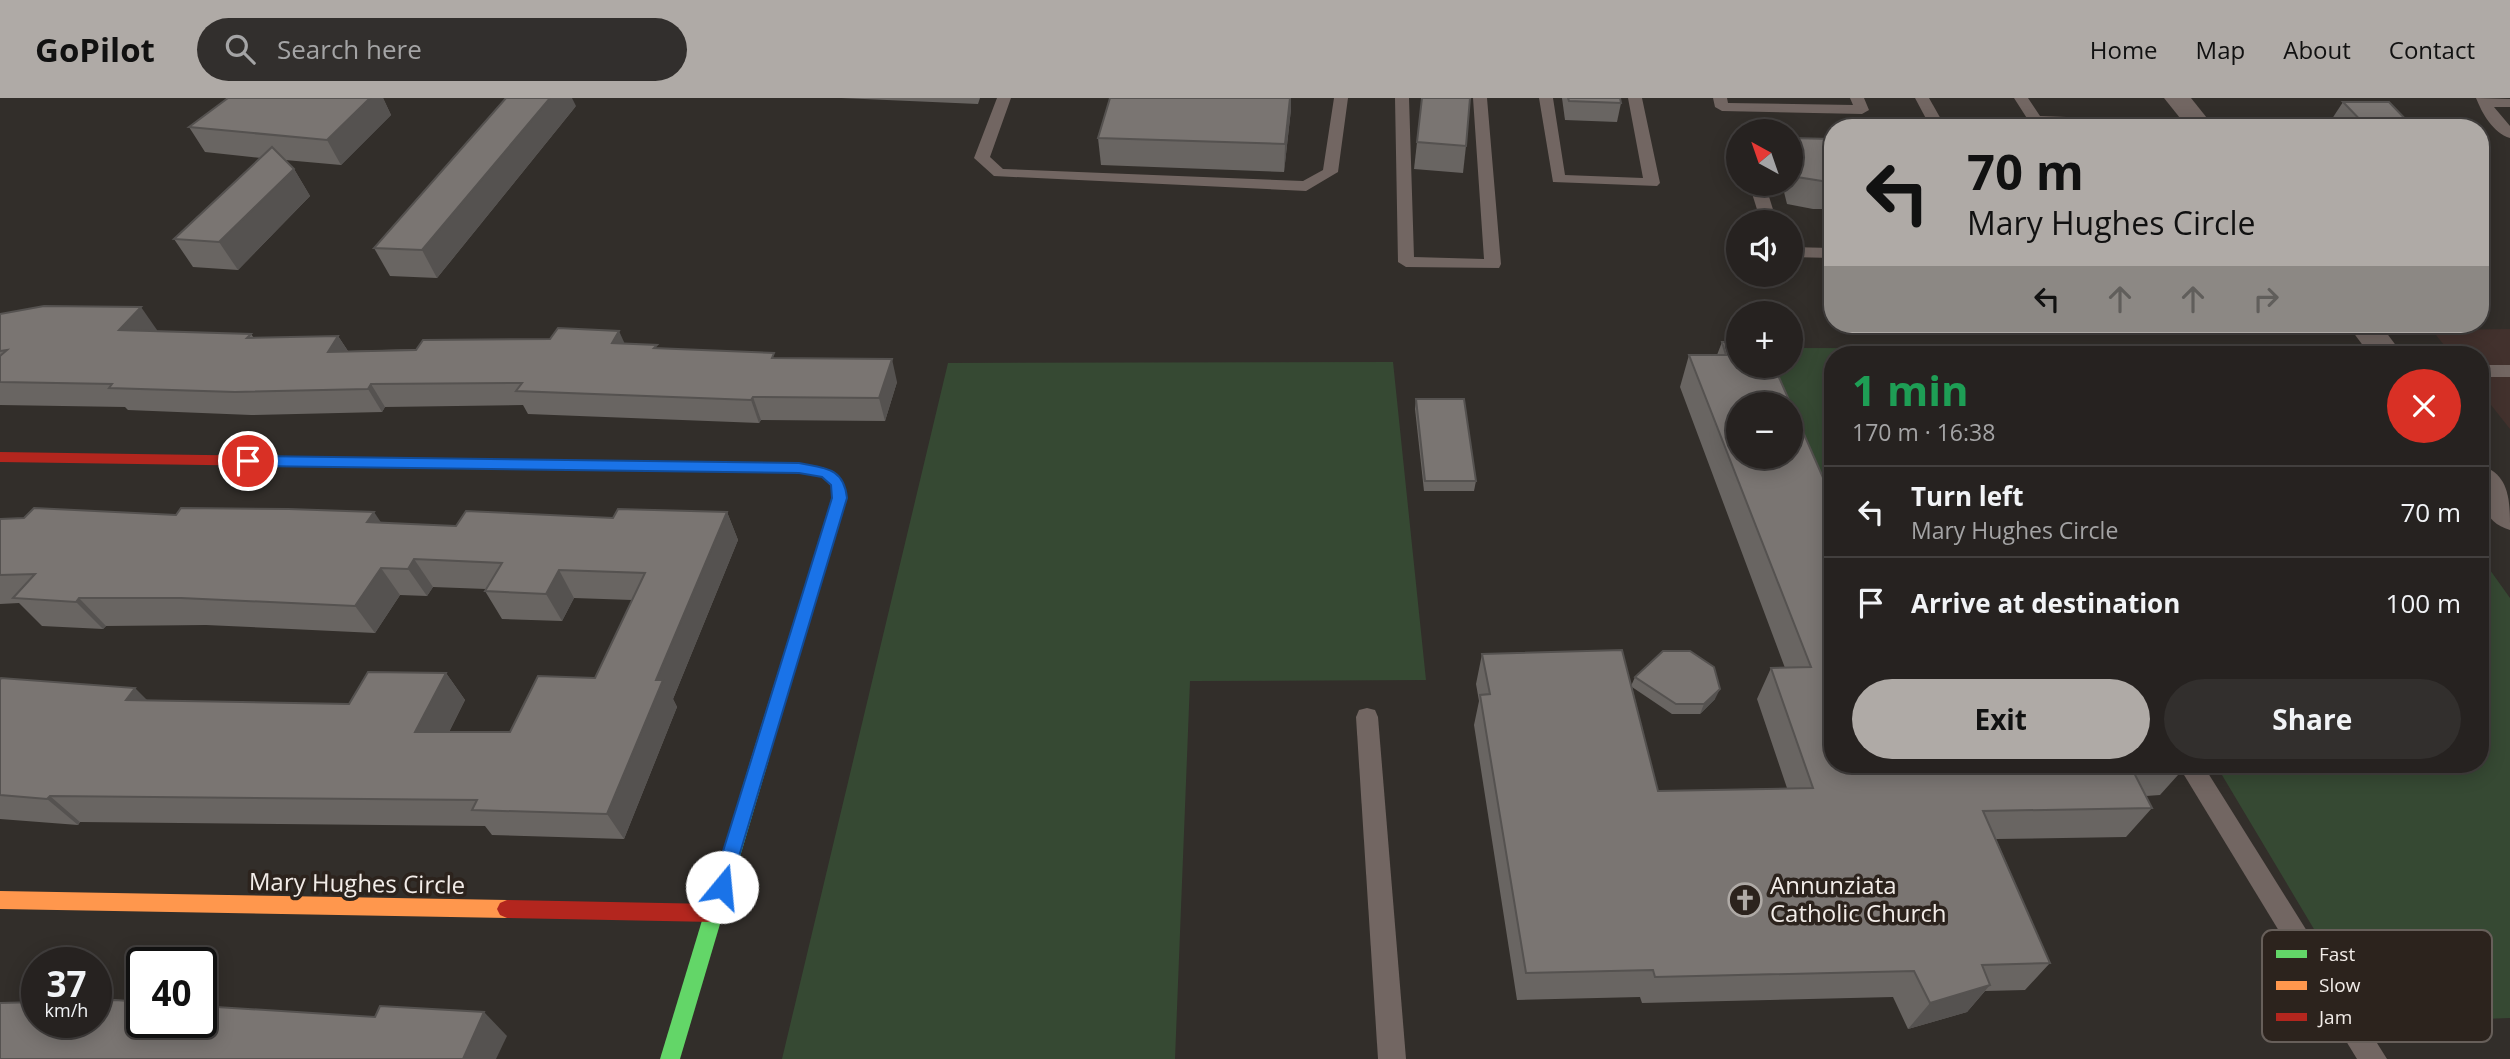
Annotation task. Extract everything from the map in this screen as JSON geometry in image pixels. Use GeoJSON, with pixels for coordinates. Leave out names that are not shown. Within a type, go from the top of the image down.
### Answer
{"type":"FeatureCollection","features":[{"type":"Feature","properties":{"kind":"street"},"geometry":{"type":"LineString","coordinates":[[2177,98],[2194,119]]}},
{"type":"Feature","properties":{"kind":"street"},"geometry":{"type":"LineString","coordinates":[[0,457],[799,468],[826,473],[838,484],[839,498],[670,1059]]}},
{"type":"Feature","properties":{"kind":"street"},"geometry":{"type":"LineString","coordinates":[[2489,489],[2510,517]]}},
{"type":"Feature","properties":{"kind":"street","name":"Mary Hughes Circle"},"geometry":{"type":"LineString","coordinates":[[0,900],[714,913]]}},
{"type":"Feature","properties":{"kind":"lane"},"geometry":{"type":"LineString","coordinates":[[1004,98],[982,158],[999,173],[1306,186],[1330,172],[1341,98]]}},
{"type":"Feature","properties":{"kind":"lane"},"geometry":{"type":"LineString","coordinates":[[1402,98],[1406,262],[1493,264],[1480,98]]}},
{"type":"Feature","properties":{"kind":"lane"},"geometry":{"type":"LineString","coordinates":[[1546,98],[1558,179],[1652,183],[1635,98]]}},
{"type":"Feature","properties":{"kind":"lane"},"geometry":{"type":"LineString","coordinates":[[1720,98],[1722,107],[1862,110],[1857,98]]}},
{"type":"Feature","properties":{"kind":"lane"},"geometry":{"type":"LineString","coordinates":[[1922,98],[1934,119]]}},
{"type":"Feature","properties":{"kind":"lane"},"geometry":{"type":"LineString","coordinates":[[2021,98],[2034,119]]}},
{"type":"Feature","properties":{"kind":"lane"},"geometry":{"type":"LineString","coordinates":[[2510,103],[2484,100],[2490,114],[2510,134]]}},
{"type":"Feature","properties":{"kind":"lane"},"geometry":{"type":"LineString","coordinates":[[1803,252],[1824,253]]}},
{"type":"Feature","properties":{"kind":"lane"},"geometry":{"type":"LineString","coordinates":[[2489,371],[2510,371]]}},
{"type":"Feature","properties":{"kind":"lane"},"geometry":{"type":"LineString","coordinates":[[1367,717],[1392,1059]]}},
{"type":"Feature","properties":{"kind":"lane"},"geometry":{"type":"LineString","coordinates":[[2195,773],[2293,930]]}},
{"type":"Feature","properties":{"kind":"lane"},"geometry":{"type":"LineString","coordinates":[[2362,1042],[2373,1059]]}},
{"type":"Feature","properties":{"kind":"shaded area"},"geometry":{"type":"Polygon","coordinates":[[[2489,329],[2510,329],[2510,429],[2489,402],[2489,346],[2445,346],[2434,333],[2489,333],[2489,329]]]}},
{"type":"Feature","properties":{"kind":"green space"},"geometry":{"type":"Polygon","coordinates":[[[1803,348],[1824,348],[1824,510],[1803,445],[1803,392],[1780,392],[1769,378],[1803,378],[1803,348]]]}},
{"type":"Feature","properties":{"kind":"green space"},"geometry":{"type":"Polygon","coordinates":[[[1393,362],[1426,680],[1190,681],[1175,1059],[782,1059],[948,363],[1393,362]]]}},
{"type":"Feature","properties":{"kind":"green space"},"geometry":{"type":"Polygon","coordinates":[[[2489,569],[2510,598],[2510,1018],[2492,1019],[2492,930],[2314,930],[2221,773],[2489,773],[2489,569]]]}},
{"type":"Feature","properties":{"kind":"building"},"geometry":{"type":"Polygon","coordinates":[[[228,98],[370,98],[327,140],[189,127],[228,98]]]}},
{"type":"Feature","properties":{"kind":"building"},"geometry":{"type":"Polygon","coordinates":[[[506,98],[550,98],[422,250],[374,248],[506,98]]]}},
{"type":"Feature","properties":{"kind":"building"},"geometry":{"type":"Polygon","coordinates":[[[1110,98],[1290,98],[1285,144],[1098,138],[1110,98]]]}},
{"type":"Feature","properties":{"kind":"building"},"geometry":{"type":"Polygon","coordinates":[[[1422,98],[1470,98],[1466,146],[1417,142],[1422,98]]]}},
{"type":"Feature","properties":{"kind":"building"},"geometry":{"type":"Polygon","coordinates":[[[1568,98],[1620,98],[1621,103],[1569,101],[1568,98]]]}},
{"type":"Feature","properties":{"kind":"building"},"geometry":{"type":"Polygon","coordinates":[[[2343,102],[2389,102],[2405,119],[2359,119],[2343,102]]]}},
{"type":"Feature","properties":{"kind":"building"},"geometry":{"type":"Polygon","coordinates":[[[1803,138],[1824,139],[1822,181],[1803,178],[1803,138]]]}},
{"type":"Feature","properties":{"kind":"building"},"geometry":{"type":"Polygon","coordinates":[[[272,147],[294,169],[219,242],[174,239],[272,147]]]}},
{"type":"Feature","properties":{"kind":"building"},"geometry":{"type":"Polygon","coordinates":[[[44,306],[141,307],[119,330],[251,334],[247,338],[338,336],[328,352],[416,350],[423,340],[550,339],[558,328],[619,331],[612,343],[657,345],[654,348],[774,353],[772,358],[892,359],[879,398],[753,397],[751,400],[516,391],[522,383],[371,384],[368,389],[235,392],[109,388],[112,384],[0,382],[0,356],[7,350],[0,351],[0,314],[44,306]]]}},
{"type":"Feature","properties":{"kind":"building","name":"Annunziata Catholic Church"},"geometry":{"type":"Polygon","coordinates":[[[1689,355],[1726,355],[1726,378],[1779,378],[1785,392],[1726,392],[1726,450],[1689,355]]]}},
{"type":"Feature","properties":{"kind":"building"},"geometry":{"type":"Polygon","coordinates":[[[1416,399],[1464,399],[1476,481],[1425,481],[1416,399]]]}},
{"type":"Feature","properties":{"kind":"building","name":"Annunziata Catholic Church"},"geometry":{"type":"Polygon","coordinates":[[[1803,432],[1824,480],[1824,773],[2134,773],[2152,808],[1983,811],[2050,963],[1982,965],[1990,985],[1930,1003],[1914,971],[1655,977],[1653,970],[1526,973],[1480,695],[1490,694],[1482,654],[1622,650],[1658,791],[1813,788],[1771,668],[1811,667],[1734,469],[1803,469],[1803,432]]]}},
{"type":"Feature","properties":{"kind":"building"},"geometry":{"type":"Polygon","coordinates":[[[34,508],[176,515],[181,508],[374,512],[367,522],[456,526],[466,511],[613,518],[618,509],[727,512],[656,680],[663,680],[607,814],[472,810],[477,800],[50,796],[47,799],[0,795],[1,678],[135,688],[126,700],[349,704],[368,672],[446,673],[415,732],[510,732],[538,676],[595,678],[645,573],[559,570],[546,594],[485,591],[502,563],[414,559],[408,569],[381,568],[355,606],[181,598],[79,598],[76,602],[13,598],[35,574],[0,575],[0,519],[24,518],[34,508]]]}},
{"type":"Feature","properties":{"kind":"building"},"geometry":{"type":"Polygon","coordinates":[[[1663,651],[1690,651],[1714,667],[1720,689],[1704,704],[1676,704],[1635,677],[1663,651]]]}},
{"type":"Feature","properties":{"kind":"building"},"geometry":{"type":"Polygon","coordinates":[[[112,1000],[126,1001],[126,1038],[217,1038],[217,1007],[375,1017],[380,1006],[484,1012],[463,1059],[0,1059],[0,1003],[21,1002],[21,1038],[112,1038],[112,1000]]]}},
{"type":"Feature","properties":{"kind":"traffic: fast"},"geometry":{"type":"LineString","coordinates":[[670,1059],[760,759]]}},
{"type":"Feature","properties":{"kind":"traffic: slow"},"geometry":{"type":"LineString","coordinates":[[551,465],[798,468],[826,473],[838,484],[839,498],[760,759]]}},
{"type":"Feature","properties":{"kind":"traffic: slow"},"geometry":{"type":"LineString","coordinates":[[0,900],[507,909]]}},
{"type":"Feature","properties":{"kind":"traffic: jam"},"geometry":{"type":"LineString","coordinates":[[0,457],[551,465]]}},
{"type":"Feature","properties":{"kind":"traffic: jam"},"geometry":{"type":"LineString","coordinates":[[507,909],[714,913]]}},
{"type":"Feature","properties":{"kind":"place","name":"Annunziata Catholic Church"},"geometry":{"type":"Point","coordinates":[1745,900]}},
{"type":"Feature","properties":{"kind":"route"},"geometry":{"type":"LineString","coordinates":[[248,461],[799,468],[826,473],[838,484],[839,498],[722,887]]}}]}
